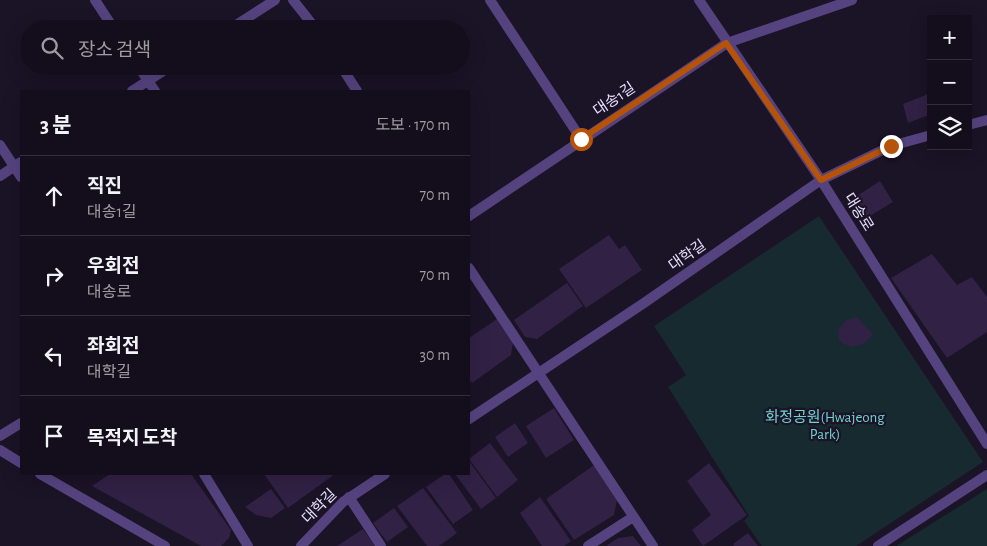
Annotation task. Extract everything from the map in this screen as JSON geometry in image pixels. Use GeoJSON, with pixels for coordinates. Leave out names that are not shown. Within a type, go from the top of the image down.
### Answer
{"type":"FeatureCollection","features":[{"type":"Feature","properties":{"kind":"street"},"geometry":{"type":"LineString","coordinates":[[95,0],[108,20]]}},
{"type":"Feature","properties":{"kind":"street"},"geometry":{"type":"LineString","coordinates":[[244,20],[275,0]]}},
{"type":"Feature","properties":{"kind":"street"},"geometry":{"type":"LineString","coordinates":[[293,0],[309,20]]}},
{"type":"Feature","properties":{"kind":"street"},"geometry":{"type":"LineString","coordinates":[[490,0],[581,139]]}},
{"type":"Feature","properties":{"kind":"street","name":"대송로"},"geometry":{"type":"LineString","coordinates":[[699,0],[726,43],[821,180],[987,444]]}},
{"type":"Feature","properties":{"kind":"street","name":"대송1길"},"geometry":{"type":"LineString","coordinates":[[470,215],[726,43],[852,0]]}},
{"type":"Feature","properties":{"kind":"street"},"geometry":{"type":"LineString","coordinates":[[144,75],[154,90]]}},
{"type":"Feature","properties":{"kind":"street"},"geometry":{"type":"LineString","coordinates":[[134,90],[157,75]]}},
{"type":"Feature","properties":{"kind":"street"},"geometry":{"type":"LineString","coordinates":[[347,75],[356,90]]}},
{"type":"Feature","properties":{"kind":"street"},"geometry":{"type":"LineString","coordinates":[[972,125],[985,123]]}},
{"type":"Feature","properties":{"kind":"street","name":"대학길"},"geometry":{"type":"LineString","coordinates":[[470,418],[821,180],[891,146],[927,136]]}},
{"type":"Feature","properties":{"kind":"street"},"geometry":{"type":"LineString","coordinates":[[0,145],[18,164],[0,176]]}},
{"type":"Feature","properties":{"kind":"street"},"geometry":{"type":"LineString","coordinates":[[470,270],[537,374],[653,546]]}},
{"type":"Feature","properties":{"kind":"street"},"geometry":{"type":"LineString","coordinates":[[0,436],[20,424]]}},
{"type":"Feature","properties":{"kind":"street"},"geometry":{"type":"LineString","coordinates":[[0,450],[20,462]]}},
{"type":"Feature","properties":{"kind":"street"},"geometry":{"type":"LineString","coordinates":[[42,475],[165,546]]}},
{"type":"Feature","properties":{"kind":"street"},"geometry":{"type":"LineString","coordinates":[[205,475],[248,546]]}},
{"type":"Feature","properties":{"kind":"street","name":"대학길"},"geometry":{"type":"LineString","coordinates":[[301,546],[349,497],[383,475]]}},
{"type":"Feature","properties":{"kind":"street"},"geometry":{"type":"LineString","coordinates":[[878,546],[987,475]]}},
{"type":"Feature","properties":{"kind":"street"},"geometry":{"type":"LineString","coordinates":[[349,497],[380,546]]}},
{"type":"Feature","properties":{"kind":"street"},"geometry":{"type":"LineString","coordinates":[[588,546],[634,516]]}},
{"type":"Feature","properties":{"kind":"green space","name":"화정공원(Hwajeong Park)"},"geometry":{"type":"Polygon","coordinates":[[[819,216],[983,462],[856,546],[762,546],[744,521],[749,516],[668,387],[686,375],[654,326],[819,216]]]}},
{"type":"Feature","properties":{"kind":"green space"},"geometry":{"type":"Polygon","coordinates":[[[987,489],[987,546],[896,546],[987,489]]]}},
{"type":"Feature","properties":{"kind":"building"},"geometry":{"type":"Polygon","coordinates":[[[927,94],[927,116],[908,123],[903,104],[927,94]]]}},
{"type":"Feature","properties":{"kind":"building"},"geometry":{"type":"Polygon","coordinates":[[[880,181],[893,202],[865,219],[852,199],[880,181]]]}},
{"type":"Feature","properties":{"kind":"building"},"geometry":{"type":"Polygon","coordinates":[[[609,235],[619,249],[625,245],[642,270],[586,308],[559,269],[609,235]]]}},
{"type":"Feature","properties":{"kind":"building"},"geometry":{"type":"Polygon","coordinates":[[[932,254],[957,285],[972,277],[987,297],[987,332],[947,358],[891,278],[932,254]]]}},
{"type":"Feature","properties":{"kind":"building"},"geometry":{"type":"Polygon","coordinates":[[[567,283],[583,306],[537,339],[525,337],[514,320],[567,283]]]}},
{"type":"Feature","properties":{"kind":"building"},"geometry":{"type":"Polygon","coordinates":[[[857,317],[873,334],[865,343],[853,347],[844,344],[839,339],[838,330],[846,320],[857,317]]]}},
{"type":"Feature","properties":{"kind":"building"},"geometry":{"type":"Polygon","coordinates":[[[497,319],[513,342],[511,355],[472,383],[470,380],[470,337],[497,319]]]}},
{"type":"Feature","properties":{"kind":"building"},"geometry":{"type":"Polygon","coordinates":[[[554,408],[574,440],[546,458],[526,426],[554,408]]]}},
{"type":"Feature","properties":{"kind":"building"},"geometry":{"type":"Polygon","coordinates":[[[515,423],[528,443],[508,457],[495,437],[515,423]]]}},
{"type":"Feature","properties":{"kind":"building"},"geometry":{"type":"Polygon","coordinates":[[[490,443],[518,480],[497,497],[470,458],[490,443]]]}},
{"type":"Feature","properties":{"kind":"building"},"geometry":{"type":"Polygon","coordinates":[[[470,462],[496,498],[481,509],[456,475],[470,475],[470,462]]]}},
{"type":"Feature","properties":{"kind":"building"},"geometry":{"type":"Polygon","coordinates":[[[709,463],[747,515],[703,546],[692,530],[711,515],[687,481],[709,463]]]}},
{"type":"Feature","properties":{"kind":"building"},"geometry":{"type":"Polygon","coordinates":[[[594,465],[617,500],[614,515],[574,540],[546,499],[594,465]]]}},
{"type":"Feature","properties":{"kind":"building"},"geometry":{"type":"Polygon","coordinates":[[[108,475],[192,475],[231,530],[229,538],[221,546],[201,546],[92,486],[108,475]]]}},
{"type":"Feature","properties":{"kind":"building"},"geometry":{"type":"Polygon","coordinates":[[[265,475],[334,475],[288,508],[265,475]]]}},
{"type":"Feature","properties":{"kind":"building"},"geometry":{"type":"Polygon","coordinates":[[[444,475],[450,475],[473,510],[453,524],[426,487],[444,475]]]}},
{"type":"Feature","properties":{"kind":"building"},"geometry":{"type":"Polygon","coordinates":[[[423,488],[457,533],[439,546],[427,546],[397,506],[423,488]]]}},
{"type":"Feature","properties":{"kind":"building"},"geometry":{"type":"Polygon","coordinates":[[[271,489],[285,508],[271,518],[256,515],[245,507],[271,489]]]}},
{"type":"Feature","properties":{"kind":"building"},"geometry":{"type":"Polygon","coordinates":[[[540,497],[571,541],[564,546],[542,546],[520,513],[540,497]]]}},
{"type":"Feature","properties":{"kind":"building"},"geometry":{"type":"Polygon","coordinates":[[[394,508],[408,527],[387,542],[373,523],[394,508]]]}},
{"type":"Feature","properties":{"kind":"building"},"geometry":{"type":"Polygon","coordinates":[[[363,529],[375,546],[337,546],[363,529]]]}},
{"type":"Feature","properties":{"kind":"building"},"geometry":{"type":"Polygon","coordinates":[[[748,533],[758,546],[734,546],[733,544],[748,533]]]}},
{"type":"Feature","properties":{"kind":"building"},"geometry":{"type":"Polygon","coordinates":[[[633,536],[641,546],[606,546],[618,538],[633,536]]]}},
{"type":"Feature","properties":{"kind":"route"},"geometry":{"type":"LineString","coordinates":[[581,139],[726,43],[821,180],[891,146]]}}]}
